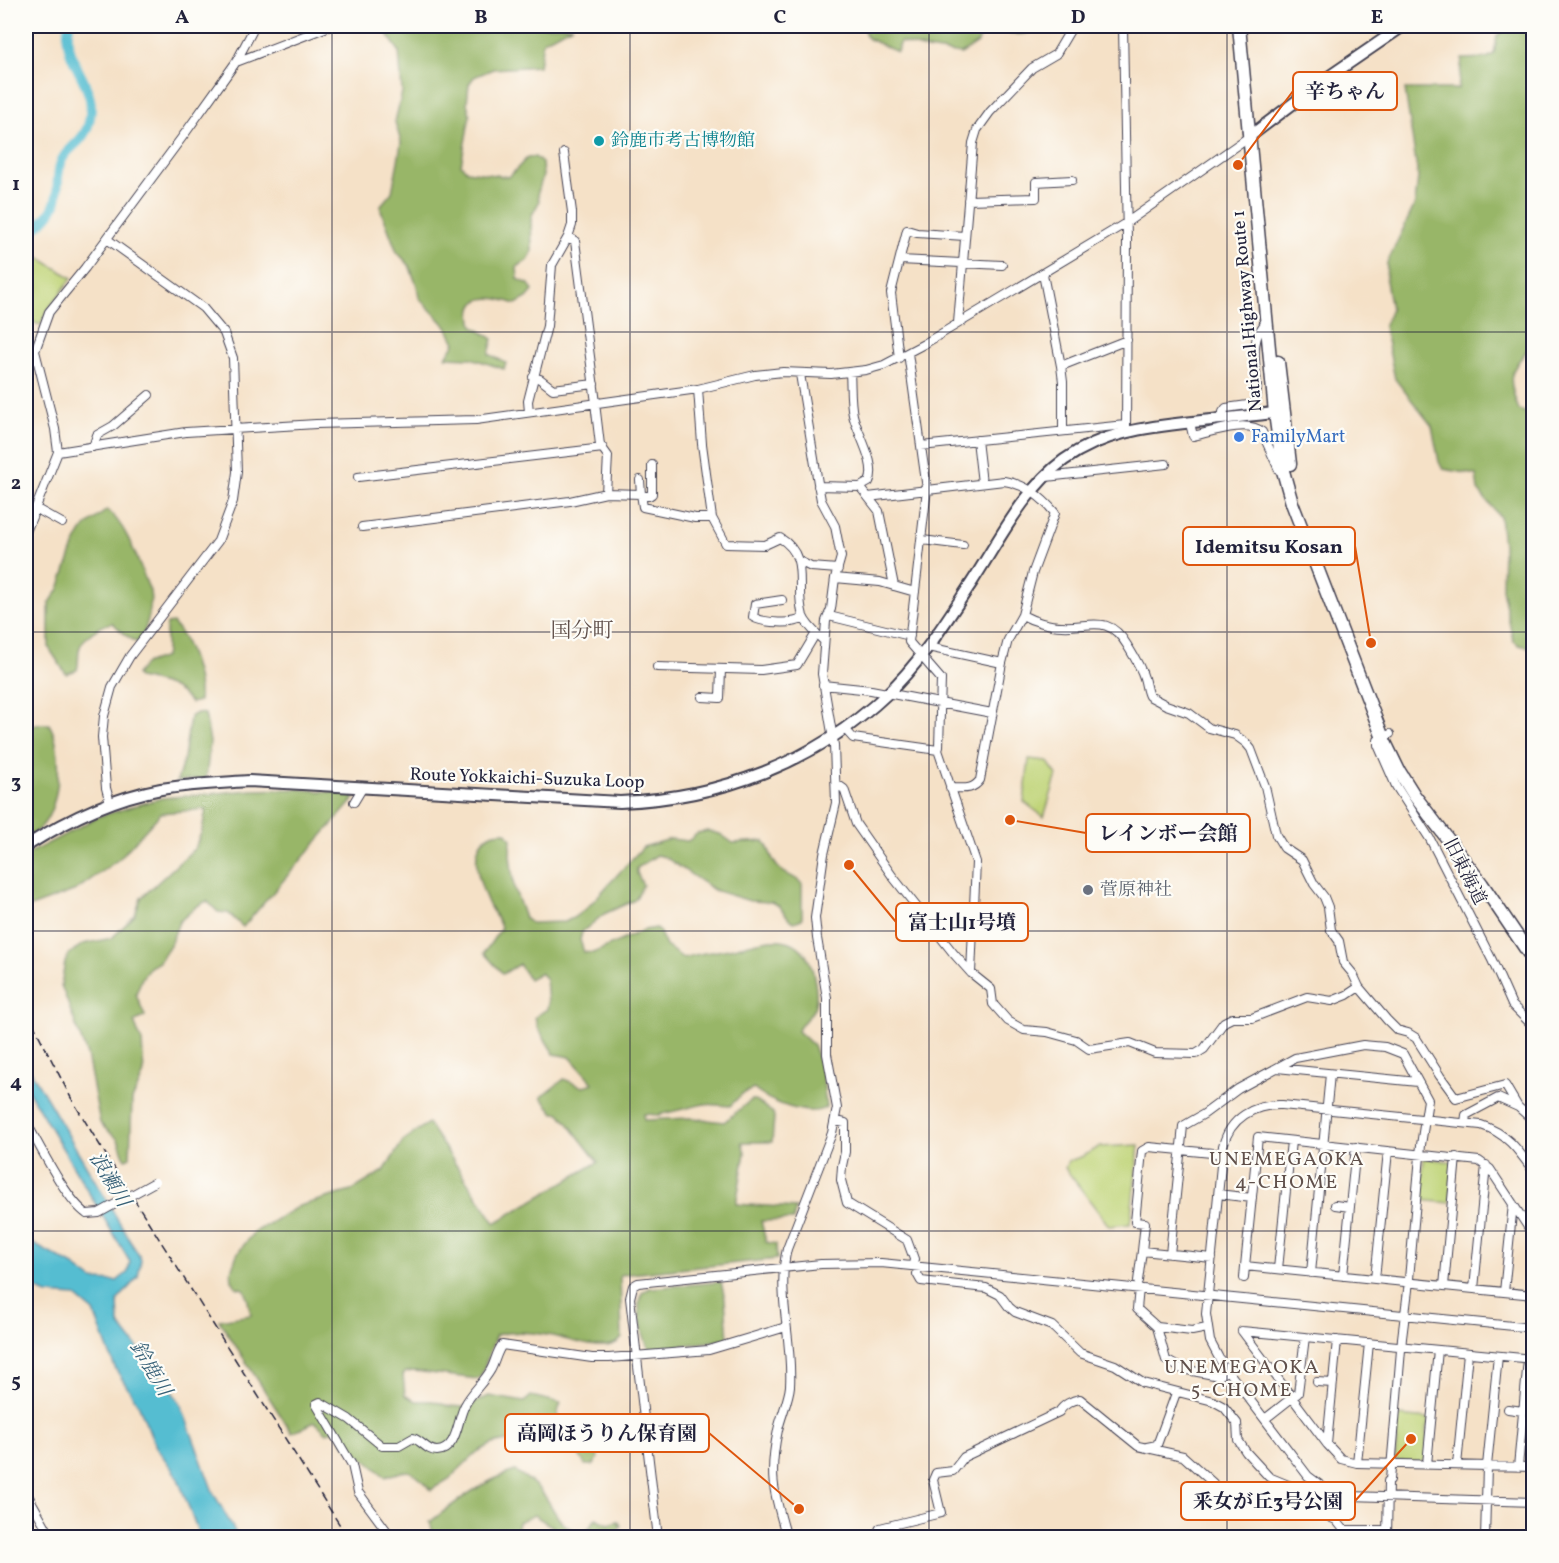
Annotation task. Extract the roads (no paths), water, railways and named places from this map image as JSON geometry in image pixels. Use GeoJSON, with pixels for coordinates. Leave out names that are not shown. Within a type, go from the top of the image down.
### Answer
{"type":"FeatureCollection","features":[{"type":"Feature","properties":{"kind":"highway","name":"National Highway Route 1"},"geometry":{"type":"LineString","coordinates":[[1243,30],[1287,486],[1399,771],[1414,795],[1482,884],[1533,961]]}},
{"type":"Feature","properties":{"kind":"highway","name":"National Highway Route 1"},"geometry":{"type":"LineString","coordinates":[[1254,133],[1271,375],[1292,474],[1295,502]]}},
{"type":"Feature","properties":{"kind":"highway","name":"National Highway Route 1"},"geometry":{"type":"LineString","coordinates":[[1386,736],[1424,797],[1474,860],[1533,949]]}},
{"type":"Feature","properties":{"kind":"main road"},"geometry":{"type":"LineString","coordinates":[[1254,133],[1403,26]]}},
{"type":"Feature","properties":{"kind":"main road","name":"Route Yokkaichi-Suzuka Loop"},"geometry":{"type":"LineString","coordinates":[[26,846],[67,822],[110,803],[159,790],[249,781],[620,802],[664,799],[715,789],[753,777],[799,757],[833,736],[888,693],[924,651],[1032,491],[1064,460],[1094,442],[1125,428],[1279,412]]}},
{"type":"Feature","properties":{"kind":"street"},"geometry":{"type":"LineString","coordinates":[[26,532],[58,452],[55,429],[35,351],[49,312],[107,239],[236,62],[255,26]]}},
{"type":"Feature","properties":{"kind":"street"},"geometry":{"type":"LineString","coordinates":[[236,62],[330,26]]}},
{"type":"Feature","properties":{"kind":"street"},"geometry":{"type":"LineString","coordinates":[[921,446],[1063,430],[1125,428],[1127,339],[1123,26],[1071,27],[1056,54],[1032,68],[990,112],[977,130],[973,143],[958,324]]}},
{"type":"Feature","properties":{"kind":"street"},"geometry":{"type":"LineString","coordinates":[[58,452],[186,432],[326,424],[476,420],[698,388],[755,375],[783,372],[800,374],[849,372],[873,368],[908,353],[1126,223],[1254,133]]}},
{"type":"Feature","properties":{"kind":"street"},"geometry":{"type":"LineString","coordinates":[[529,412],[528,401],[533,376],[547,326],[552,265],[572,225],[564,153]]}},
{"type":"Feature","properties":{"kind":"street"},"geometry":{"type":"LineString","coordinates":[[968,200],[1036,198],[1036,182],[1072,180]]}},
{"type":"Feature","properties":{"kind":"street"},"geometry":{"type":"LineString","coordinates":[[898,358],[891,293],[906,230],[917,233],[965,236]]}},
{"type":"Feature","properties":{"kind":"street"},"geometry":{"type":"LineString","coordinates":[[568,237],[575,241],[600,445],[608,456],[606,493]]}},
{"type":"Feature","properties":{"kind":"street"},"geometry":{"type":"LineString","coordinates":[[107,239],[203,308],[224,333],[233,358],[236,486],[218,541],[125,662],[109,694],[102,737],[106,788],[110,803]]}},
{"type":"Feature","properties":{"kind":"street"},"geometry":{"type":"LineString","coordinates":[[900,260],[1002,265]]}},
{"type":"Feature","properties":{"kind":"street"},"geometry":{"type":"LineString","coordinates":[[1043,273],[1061,366],[1063,430]]}},
{"type":"Feature","properties":{"kind":"street"},"geometry":{"type":"LineString","coordinates":[[1223,419],[1223,412],[1226,408],[1255,404],[1258,332],[1267,322]]}},
{"type":"Feature","properties":{"kind":"street"},"geometry":{"type":"LineString","coordinates":[[1061,366],[1127,339]]}},
{"type":"Feature","properties":{"kind":"street"},"geometry":{"type":"LineString","coordinates":[[26,348],[35,351]]}},
{"type":"Feature","properties":{"kind":"street"},"geometry":{"type":"LineString","coordinates":[[908,353],[927,489],[910,636],[911,646],[924,651],[1002,663]]}},
{"type":"Feature","properties":{"kind":"street"},"geometry":{"type":"LineString","coordinates":[[818,486],[860,487],[869,482],[873,471],[853,416],[849,372]]}},
{"type":"Feature","properties":{"kind":"street"},"geometry":{"type":"LineString","coordinates":[[787,1538],[771,1477],[772,1457],[790,1386],[782,1287],[783,1268],[787,1249],[836,1121],[837,1108],[827,1047],[827,998],[815,918],[824,854],[834,814],[837,784],[833,736],[823,685],[824,641],[841,557],[835,526],[821,500],[800,374]]}},
{"type":"Feature","properties":{"kind":"street"},"geometry":{"type":"LineString","coordinates":[[1255,374],[1271,375]]}},
{"type":"Feature","properties":{"kind":"street"},"geometry":{"type":"LineString","coordinates":[[533,376],[553,389],[594,384]]}},
{"type":"Feature","properties":{"kind":"street"},"geometry":{"type":"LineString","coordinates":[[698,388],[702,444],[712,518],[726,544],[765,545],[780,538],[790,545],[799,561],[803,618],[824,641]]}},
{"type":"Feature","properties":{"kind":"street"},"geometry":{"type":"LineString","coordinates":[[93,447],[97,435],[113,426],[149,395]]}},
{"type":"Feature","properties":{"kind":"street"},"geometry":{"type":"LineString","coordinates":[[1190,423],[1193,436],[1223,429],[1257,427],[1263,432],[1287,486]]}},
{"type":"Feature","properties":{"kind":"street"},"geometry":{"type":"LineString","coordinates":[[977,440],[982,483]]}},
{"type":"Feature","properties":{"kind":"street"},"geometry":{"type":"LineString","coordinates":[[358,477],[603,448]]}},
{"type":"Feature","properties":{"kind":"street"},"geometry":{"type":"LineString","coordinates":[[1046,477],[1166,464]]}},
{"type":"Feature","properties":{"kind":"street"},"geometry":{"type":"LineString","coordinates":[[362,527],[570,501],[606,493],[649,496],[652,494],[652,465]]}},
{"type":"Feature","properties":{"kind":"street"},"geometry":{"type":"LineString","coordinates":[[640,480],[643,507],[694,518],[712,518]]}},
{"type":"Feature","properties":{"kind":"street"},"geometry":{"type":"LineString","coordinates":[[868,497],[1004,481],[1017,483],[1032,491],[1055,513],[1033,572],[1022,615],[1008,640],[980,780],[976,786],[971,788],[950,788]]}},
{"type":"Feature","properties":{"kind":"street"},"geometry":{"type":"LineString","coordinates":[[860,487],[879,511],[894,586]]}},
{"type":"Feature","properties":{"kind":"street"},"geometry":{"type":"LineString","coordinates":[[35,508],[62,523]]}},
{"type":"Feature","properties":{"kind":"street"},"geometry":{"type":"LineString","coordinates":[[922,540],[963,545]]}},
{"type":"Feature","properties":{"kind":"street"},"geometry":{"type":"LineString","coordinates":[[799,561],[811,567],[838,569]]}},
{"type":"Feature","properties":{"kind":"street"},"geometry":{"type":"LineString","coordinates":[[880,582],[890,574]]}},
{"type":"Feature","properties":{"kind":"street"},"geometry":{"type":"LineString","coordinates":[[835,578],[880,582],[915,592]]}},
{"type":"Feature","properties":{"kind":"street"},"geometry":{"type":"LineString","coordinates":[[782,600],[755,604],[753,617],[759,620],[794,622],[803,618]]}},
{"type":"Feature","properties":{"kind":"street"},"geometry":{"type":"LineString","coordinates":[[1022,615],[1031,620],[1059,626],[1094,623],[1106,627],[1128,645],[1144,675],[1149,696],[1189,713],[1209,728],[1234,735],[1246,743],[1251,749],[1265,786],[1276,835],[1284,848],[1302,860],[1314,884],[1324,897],[1328,907],[1331,930],[1339,941],[1341,958],[1359,987],[1397,1030],[1416,1038],[1456,1098],[1504,1085],[1518,1107],[1533,1121]]}},
{"type":"Feature","properties":{"kind":"street"},"geometry":{"type":"LineString","coordinates":[[829,616],[910,636]]}},
{"type":"Feature","properties":{"kind":"street"},"geometry":{"type":"LineString","coordinates":[[657,667],[761,670],[796,665],[816,633]]}},
{"type":"Feature","properties":{"kind":"street"},"geometry":{"type":"LineString","coordinates":[[924,651],[940,676],[938,750],[976,862],[971,973]]}},
{"type":"Feature","properties":{"kind":"street"},"geometry":{"type":"LineString","coordinates":[[702,697],[720,698],[721,669]]}},
{"type":"Feature","properties":{"kind":"street"},"geometry":{"type":"LineString","coordinates":[[823,685],[888,693],[992,713]]}},
{"type":"Feature","properties":{"kind":"street"},"geometry":{"type":"LineString","coordinates":[[844,729],[853,738],[938,750]]}},
{"type":"Feature","properties":{"kind":"street","name":"旧東海道"},"geometry":{"type":"LineString","coordinates":[[1386,736],[1378,740],[1378,745],[1396,786],[1430,839],[1492,960],[1512,1005],[1533,1027]]}},
{"type":"Feature","properties":{"kind":"street"},"geometry":{"type":"LineString","coordinates":[[837,784],[844,789],[856,824],[872,849],[922,915],[971,973],[991,989],[993,1004],[1001,1014],[1024,1030],[1060,1035],[1076,1040],[1089,1049],[1130,1043],[1151,1053],[1189,1055],[1204,1049],[1224,1022],[1232,1018],[1252,1018],[1308,997],[1332,1001],[1359,987]]}},
{"type":"Feature","properties":{"kind":"street"},"geometry":{"type":"LineString","coordinates":[[354,802],[363,788]]}},
{"type":"Feature","properties":{"kind":"street"},"geometry":{"type":"LineString","coordinates":[[836,1121],[845,1123],[845,1152],[841,1180],[847,1203],[907,1240],[921,1281],[990,1289],[1000,1294],[1009,1308],[1015,1312],[1052,1326],[1080,1353],[1115,1365],[1143,1383],[1213,1401],[1224,1407],[1237,1423],[1238,1440],[1269,1477],[1303,1491],[1309,1496],[1316,1511],[1336,1520],[1344,1530],[1387,1534],[1388,1498],[1408,1282],[1428,1100],[1403,1054],[1385,1047],[1363,1045],[1295,1058],[1232,1093],[1183,1126],[1170,1254]]}},
{"type":"Feature","properties":{"kind":"street"},"geometry":{"type":"LineString","coordinates":[[1277,1068],[1418,1082]]}},
{"type":"Feature","properties":{"kind":"street"},"geometry":{"type":"LineString","coordinates":[[1311,1273],[1330,1074]]}},
{"type":"Feature","properties":{"kind":"street"},"geometry":{"type":"LineString","coordinates":[[1465,1123],[1466,1115],[1498,1098],[1518,1107]]}},
{"type":"Feature","properties":{"kind":"street"},"geometry":{"type":"LineString","coordinates":[[1533,1172],[1518,1149],[1501,1133],[1481,1125],[1282,1105],[1258,1107],[1246,1113],[1234,1124],[1224,1141],[1208,1295],[1207,1328],[1215,1352],[1227,1370],[1308,1476],[1323,1488],[1344,1496],[1533,1502]]}},
{"type":"Feature","properties":{"kind":"street"},"geometry":{"type":"LineString","coordinates":[[26,1122],[70,1196],[87,1214],[99,1213],[155,1182]]}},
{"type":"Feature","properties":{"kind":"street"},"geometry":{"type":"LineString","coordinates":[[1244,1278],[1258,1137],[1473,1159],[1486,1165],[1514,1204],[1533,1236]]}},
{"type":"Feature","properties":{"kind":"street"},"geometry":{"type":"LineString","coordinates":[[1278,1269],[1291,1141]]}},
{"type":"Feature","properties":{"kind":"street"},"geometry":{"type":"LineString","coordinates":[[1222,1154],[1149,1147],[1142,1151],[1135,1222],[1145,1223],[1137,1309],[1157,1327],[1166,1360],[1182,1369],[1219,1376],[1227,1370]]}},
{"type":"Feature","properties":{"kind":"street"},"geometry":{"type":"LineString","coordinates":[[1343,1276],[1356,1148]]}},
{"type":"Feature","properties":{"kind":"street"},"geometry":{"type":"LineString","coordinates":[[1375,1279],[1388,1151]]}},
{"type":"Feature","properties":{"kind":"street"},"geometry":{"type":"LineString","coordinates":[[1444,1286],[1456,1157]]}},
{"type":"Feature","properties":{"kind":"street"},"geometry":{"type":"LineString","coordinates":[[1474,1289],[1486,1165]]}},
{"type":"Feature","properties":{"kind":"street"},"geometry":{"type":"LineString","coordinates":[[1218,1194],[1252,1198]]}},
{"type":"Feature","properties":{"kind":"street"},"geometry":{"type":"LineString","coordinates":[[1504,1292],[1514,1204]]}},
{"type":"Feature","properties":{"kind":"street"},"geometry":{"type":"LineString","coordinates":[[1335,1205],[1350,1207]]}},
{"type":"Feature","properties":{"kind":"street"},"geometry":{"type":"LineString","coordinates":[[1142,1251],[1212,1258]]}},
{"type":"Feature","properties":{"kind":"street"},"geometry":{"type":"LineString","coordinates":[[658,1538],[630,1298],[633,1286],[648,1282],[850,1262],[1139,1284],[1208,1295],[1533,1328]]}},
{"type":"Feature","properties":{"kind":"street"},"geometry":{"type":"LineString","coordinates":[[1245,1266],[1533,1295]]}},
{"type":"Feature","properties":{"kind":"street"},"geometry":{"type":"LineString","coordinates":[[392,1538],[358,1492],[352,1466],[316,1404],[320,1402],[349,1419],[382,1446],[399,1446],[413,1438],[430,1449],[438,1450],[448,1447],[453,1440],[466,1403],[490,1372],[502,1345],[592,1358],[637,1356],[717,1348],[786,1327]]}},
{"type":"Feature","properties":{"kind":"street"},"geometry":{"type":"LineString","coordinates":[[1157,1327],[1192,1331],[1207,1328]]}},
{"type":"Feature","properties":{"kind":"street"},"geometry":{"type":"LineString","coordinates":[[1518,1467],[1531,1359],[1242,1331],[1292,1399],[1341,1459],[1357,1463],[1391,1463],[1518,1467],[1533,1467]]}},
{"type":"Feature","properties":{"kind":"street"},"geometry":{"type":"LineString","coordinates":[[1265,1419],[1298,1394],[1305,1337]]}},
{"type":"Feature","properties":{"kind":"street"},"geometry":{"type":"LineString","coordinates":[[1327,1444],[1337,1340]]}},
{"type":"Feature","properties":{"kind":"street"},"geometry":{"type":"LineString","coordinates":[[1357,1463],[1369,1343]]}},
{"type":"Feature","properties":{"kind":"street"},"geometry":{"type":"LineString","coordinates":[[1427,1464],[1438,1350]]}},
{"type":"Feature","properties":{"kind":"street"},"geometry":{"type":"LineString","coordinates":[[1456,1465],[1468,1353]]}},
{"type":"Feature","properties":{"kind":"street"},"geometry":{"type":"LineString","coordinates":[[1485,1538],[1487,1466],[1498,1356]]}},
{"type":"Feature","properties":{"kind":"street"},"geometry":{"type":"LineString","coordinates":[[1317,1382],[1333,1383]]}},
{"type":"Feature","properties":{"kind":"street"},"geometry":{"type":"LineString","coordinates":[[1146,1448],[1157,1445],[1176,1393]]}},
{"type":"Feature","properties":{"kind":"street"},"geometry":{"type":"LineString","coordinates":[[876,1538],[880,1528],[940,1513],[933,1480],[936,1473],[953,1472],[964,1457],[1059,1412],[1062,1407],[1077,1399],[1080,1399],[1138,1446],[1183,1456],[1213,1483],[1216,1500],[1239,1508],[1244,1513]]}},
{"type":"Feature","properties":{"kind":"street"},"geometry":{"type":"LineString","coordinates":[[1508,1409],[1523,1411]]}},
{"type":"Feature","properties":{"kind":"street"},"geometry":{"type":"LineString","coordinates":[[26,1492],[52,1538]]}},
{"type":"Feature","properties":{"kind":"street"},"geometry":{"type":"LineString","coordinates":[[1527,1538],[1533,1537]]}},
{"type":"Feature","properties":{"kind":"water","name":"鈴鹿川"},"geometry":{"type":"Polygon","coordinates":[[[26,1063],[141,1259],[138,1277],[118,1300],[119,1324],[180,1402],[213,1492],[238,1537],[197,1537],[198,1532],[177,1476],[156,1447],[138,1404],[115,1368],[94,1312],[75,1296],[47,1294],[26,1285],[26,1240],[74,1266],[93,1280],[117,1281],[128,1272],[130,1262],[26,1087],[26,1063]]]}},
{"type":"Feature","properties":{"kind":"waterway","name":"浪瀬川"},"geometry":{"type":"LineString","coordinates":[[26,236],[46,218],[54,207],[61,162],[65,154],[81,138],[89,122],[90,99],[68,45],[69,26]]}},
{"type":"Feature","properties":{"kind":"waterway"},"geometry":{"type":"LineString","coordinates":[[26,1529],[30,1538]]}},
{"type":"Feature","properties":{"kind":"railway"},"geometry":{"type":"LineString","coordinates":[[26,1010],[70,1096],[91,1131],[348,1538]]}},
{"type":"Feature","properties":{"kind":"place","name":"鈴鹿市考古博物館"},"geometry":{"type":"Point","coordinates":[599,141]}},
{"type":"Feature","properties":{"kind":"place","name":"辛ちゃん"},"geometry":{"type":"Point","coordinates":[1238,165]}},
{"type":"Feature","properties":{"kind":"place","name":"FamilyMart"},"geometry":{"type":"Point","coordinates":[1239,437]}},
{"type":"Feature","properties":{"kind":"place","name":"Idemitsu Kosan"},"geometry":{"type":"Point","coordinates":[1371,643]}},
{"type":"Feature","properties":{"kind":"place","name":"レインボー会館"},"geometry":{"type":"Point","coordinates":[1010,820]}},
{"type":"Feature","properties":{"kind":"place","name":"富士山1号墳"},"geometry":{"type":"Point","coordinates":[849,865]}},
{"type":"Feature","properties":{"kind":"place","name":"菅原神社"},"geometry":{"type":"Point","coordinates":[1088,890]}},
{"type":"Feature","properties":{"kind":"place","name":"釆女が丘3号公園"},"geometry":{"type":"Point","coordinates":[1411,1439]}},
{"type":"Feature","properties":{"kind":"place","name":"高岡ほうりん保育園"},"geometry":{"type":"Point","coordinates":[799,1509]}},
{"type":"Feature","properties":{"kind":"district","name":"国分町"},"geometry":{"type":"Point","coordinates":[582,631]}},
{"type":"Feature","properties":{"kind":"district","name":"UNEMEGAOKA 4-CHOME"},"geometry":{"type":"Point","coordinates":[1287,1172]}},
{"type":"Feature","properties":{"kind":"district","name":"UNEMEGAOKA 5-CHOME"},"geometry":{"type":"Point","coordinates":[1242,1380]}}]}
